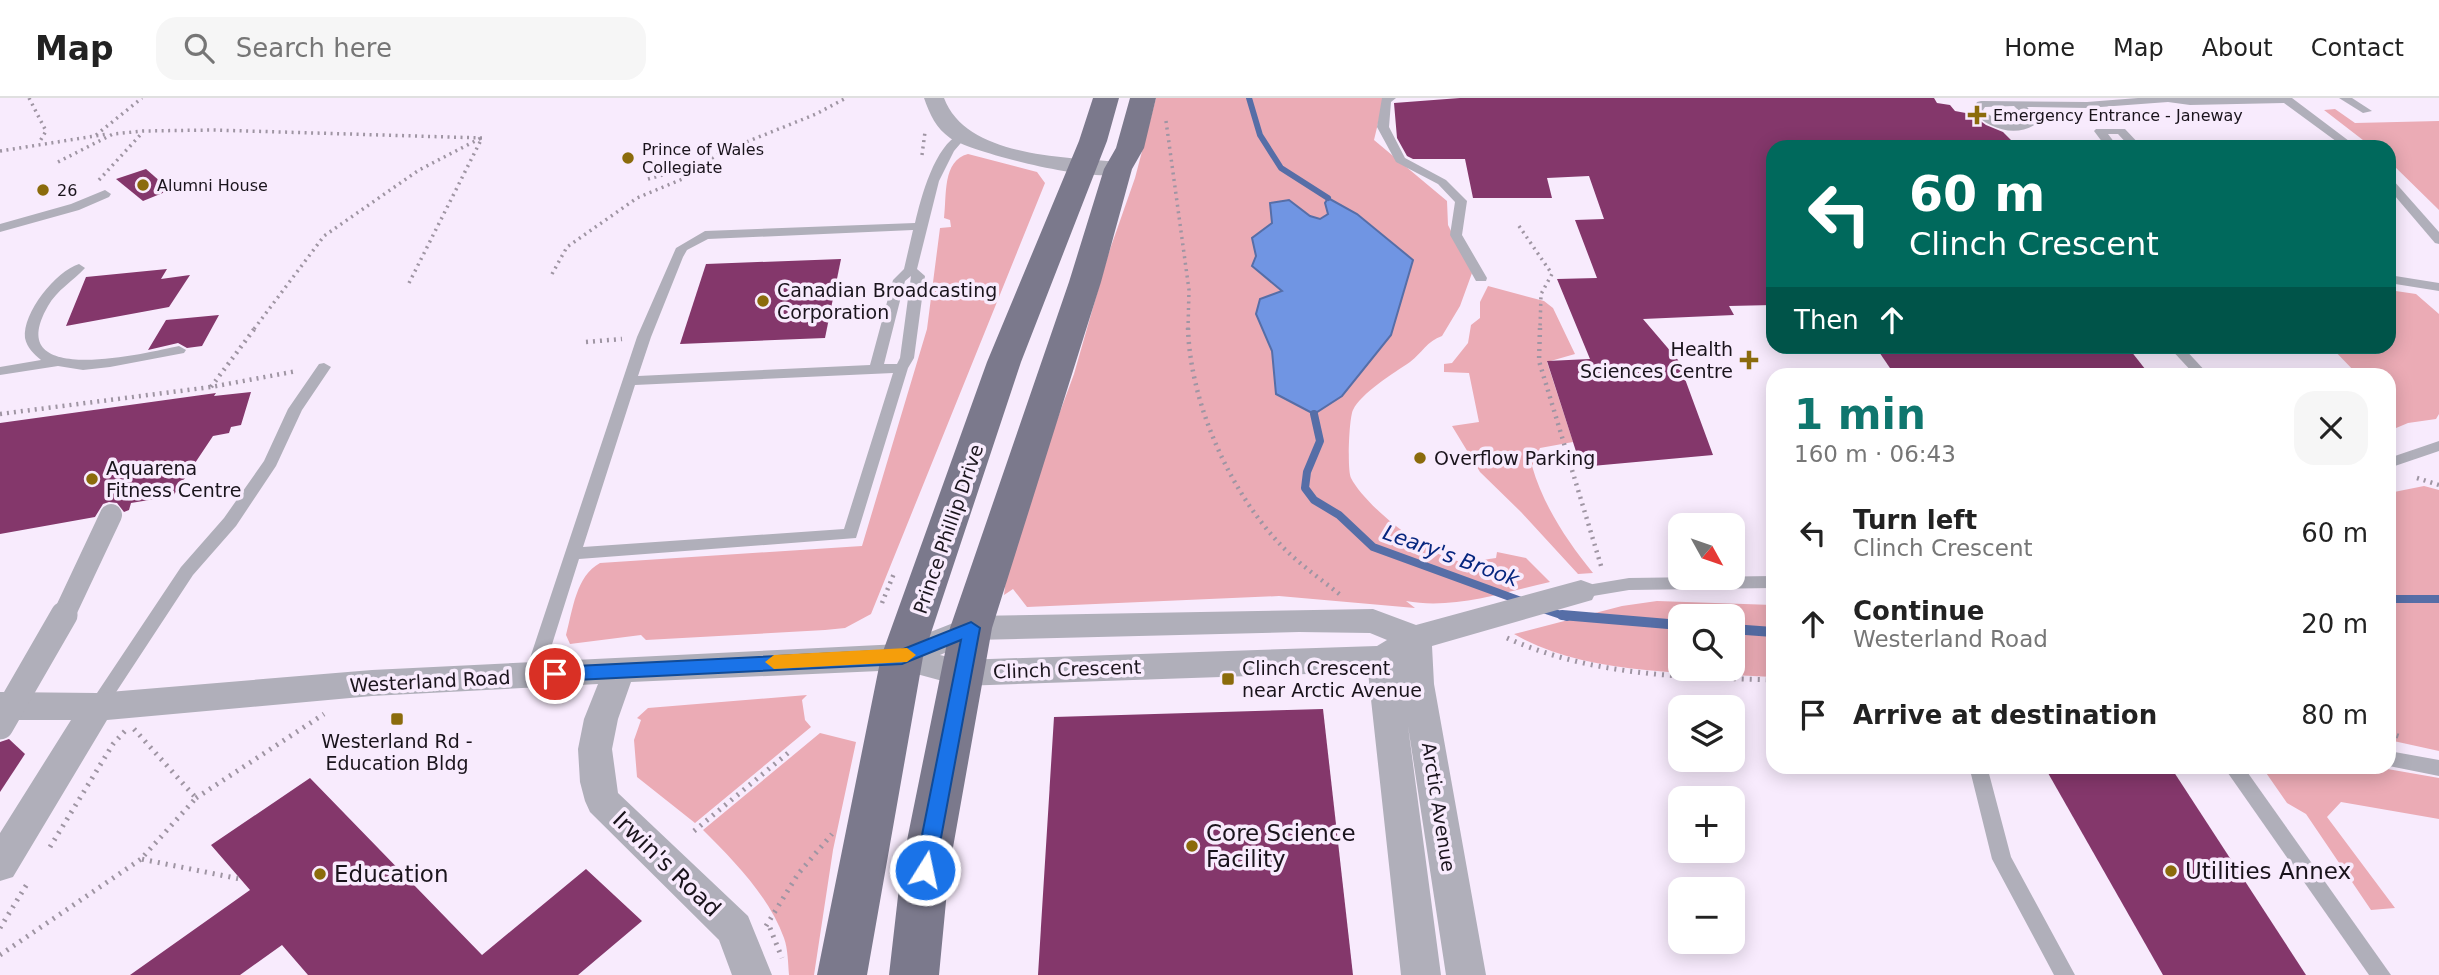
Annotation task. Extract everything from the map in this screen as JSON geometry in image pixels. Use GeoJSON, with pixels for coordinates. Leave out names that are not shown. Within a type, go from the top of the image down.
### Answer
{"type":"FeatureCollection","features":[{"type":"Feature","properties":{"kind":"main road","name":"Prince Phillip Drive"},"geometry":{"type":"LineString","coordinates":[[842,975],[902,657],[1004,362],[1084,165],[1106,98]]}},
{"type":"Feature","properties":{"kind":"main road"},"geometry":{"type":"LineString","coordinates":[[914,975],[925,870],[971,628],[1085,282],[1118,169],[1130,148],[1143,98]]}},
{"type":"Feature","properties":{"kind":"street"},"geometry":{"type":"LineString","coordinates":[[934,98],[936,111],[950,130],[960,137],[1011,153],[1118,169]]}},
{"type":"Feature","properties":{"kind":"street"},"geometry":{"type":"LineString","coordinates":[[0,726],[74,597],[111,516]]}},
{"type":"Feature","properties":{"kind":"street"},"geometry":{"type":"LineString","coordinates":[[1382,659],[1415,638],[1495,625],[1594,589]]}},
{"type":"Feature","properties":{"kind":"street"},"geometry":{"type":"LineString","coordinates":[[902,657],[971,628],[1373,621],[1415,638]]}},
{"type":"Feature","properties":{"kind":"street","name":"Arctic Avenue"},"geometry":{"type":"LineString","coordinates":[[1415,638],[1418,684],[1466,975]]}},
{"type":"Feature","properties":{"kind":"street","name":"Westerland Road"},"geometry":{"type":"LineString","coordinates":[[0,706],[97,707],[372,683],[902,657]]}},
{"type":"Feature","properties":{"kind":"street","name":"Clinch Crescent"},"geometry":{"type":"LineString","coordinates":[[902,657],[961,673],[1382,659]]}},
{"type":"Feature","properties":{"kind":"street","name":"Arctic Avenue"},"geometry":{"type":"LineString","coordinates":[[1382,659],[1422,975]]}},
{"type":"Feature","properties":{"kind":"street","name":"Irwin's Road"},"geometry":{"type":"LineString","coordinates":[[620,670],[593,749],[593,774],[603,801],[734,929],[752,975]]}},
{"type":"Feature","properties":{"kind":"street"},"geometry":{"type":"LineString","coordinates":[[14,874],[97,707]]}},
{"type":"Feature","properties":{"kind":"lane"},"geometry":{"type":"LineString","coordinates":[[1391,98],[1386,100],[1383,127],[1400,160],[1442,182],[1461,201],[1457,235],[1481,278]]}},
{"type":"Feature","properties":{"kind":"lane"},"geometry":{"type":"LineString","coordinates":[[2017,103],[2087,105],[2169,98],[2190,102],[2286,99],[2342,140]]}},
{"type":"Feature","properties":{"kind":"lane"},"geometry":{"type":"LineString","coordinates":[[2344,98],[2367,111]]}},
{"type":"Feature","properties":{"kind":"lane"},"geometry":{"type":"LineString","coordinates":[[2105,102],[2115,130]]}},
{"type":"Feature","properties":{"kind":"lane"},"geometry":{"type":"LineString","coordinates":[[2106,140],[2099,132],[2121,131],[2129,140]]}},
{"type":"Feature","properties":{"kind":"lane"},"geometry":{"type":"LineString","coordinates":[[876,368],[899,280],[910,270],[937,170],[946,150],[960,137]]}},
{"type":"Feature","properties":{"kind":"lane"},"geometry":{"type":"LineString","coordinates":[[2396,190],[2439,240]]}},
{"type":"Feature","properties":{"kind":"lane"},"geometry":{"type":"LineString","coordinates":[[0,228],[75,207],[105,194]]}},
{"type":"Feature","properties":{"kind":"lane"},"geometry":{"type":"LineString","coordinates":[[533,676],[644,337],[682,248],[705,235],[923,226]]}},
{"type":"Feature","properties":{"kind":"lane"},"geometry":{"type":"LineString","coordinates":[[79,268],[60,279],[50,290],[28,328],[29,341],[37,353],[74,366],[179,350]]}},
{"type":"Feature","properties":{"kind":"lane"},"geometry":{"type":"LineString","coordinates":[[573,554],[850,534],[901,368],[907,358],[919,276],[910,270]]}},
{"type":"Feature","properties":{"kind":"lane"},"geometry":{"type":"LineString","coordinates":[[2396,280],[2439,287]]}},
{"type":"Feature","properties":{"kind":"lane"},"geometry":{"type":"LineString","coordinates":[[2182,354],[2195,368]]}},
{"type":"Feature","properties":{"kind":"lane"},"geometry":{"type":"LineString","coordinates":[[0,371],[57,362]]}},
{"type":"Feature","properties":{"kind":"lane"},"geometry":{"type":"LineString","coordinates":[[97,707],[187,570],[230,522],[271,462],[295,409],[324,367]]}},
{"type":"Feature","properties":{"kind":"lane"},"geometry":{"type":"LineString","coordinates":[[631,381],[901,368]]}},
{"type":"Feature","properties":{"kind":"lane"},"geometry":{"type":"LineString","coordinates":[[2396,461],[2439,446]]}},
{"type":"Feature","properties":{"kind":"lane"},"geometry":{"type":"LineString","coordinates":[[1594,589],[1766,582]]}},
{"type":"Feature","properties":{"kind":"lane"},"geometry":{"type":"LineString","coordinates":[[2396,760],[2439,768]]}},
{"type":"Feature","properties":{"kind":"lane"},"geometry":{"type":"LineString","coordinates":[[1980,774],[2001,859],[2065,975]]}},
{"type":"Feature","properties":{"kind":"lane"},"geometry":{"type":"LineString","coordinates":[[2238,774],[2381,975]]}},
{"type":"Feature","properties":{"kind":"path"},"geometry":{"type":"LineString","coordinates":[[29,98],[46,131],[39,143]]}},
{"type":"Feature","properties":{"kind":"path"},"geometry":{"type":"LineString","coordinates":[[96,135],[142,98]]}},
{"type":"Feature","properties":{"kind":"path"},"geometry":{"type":"LineString","coordinates":[[552,274],[567,247],[646,193],[688,174],[719,153],[816,114],[846,98]]}},
{"type":"Feature","properties":{"kind":"path"},"geometry":{"type":"LineString","coordinates":[[1165,120],[1180,207],[1183,265],[1188,284],[1188,337],[1203,410],[1230,472],[1273,536],[1352,604]]}},
{"type":"Feature","properties":{"kind":"path"},"geometry":{"type":"LineString","coordinates":[[0,151],[96,135],[143,131],[214,130],[482,138]]}},
{"type":"Feature","properties":{"kind":"path"},"geometry":{"type":"LineString","coordinates":[[75,207],[143,131]]}},
{"type":"Feature","properties":{"kind":"path"},"geometry":{"type":"LineString","coordinates":[[58,162],[113,134]]}},
{"type":"Feature","properties":{"kind":"path"},"geometry":{"type":"LineString","coordinates":[[410,283],[482,138]]}},
{"type":"Feature","properties":{"kind":"path"},"geometry":{"type":"LineString","coordinates":[[211,387],[324,236],[419,170],[482,138]]}},
{"type":"Feature","properties":{"kind":"path"},"geometry":{"type":"LineString","coordinates":[[648,179],[677,171],[688,174]]}},
{"type":"Feature","properties":{"kind":"path"},"geometry":{"type":"LineString","coordinates":[[1520,226],[1552,274],[1541,294],[1539,361],[1594,589]]}},
{"type":"Feature","properties":{"kind":"path"},"geometry":{"type":"LineString","coordinates":[[586,342],[644,337]]}},
{"type":"Feature","properties":{"kind":"path"},"geometry":{"type":"LineString","coordinates":[[0,414],[211,387],[324,367]]}},
{"type":"Feature","properties":{"kind":"path"},"geometry":{"type":"LineString","coordinates":[[2417,478],[2439,485]]}},
{"type":"Feature","properties":{"kind":"path"},"geometry":{"type":"LineString","coordinates":[[1495,625],[1533,652],[1617,673],[1766,680]]}},
{"type":"Feature","properties":{"kind":"path"},"geometry":{"type":"LineString","coordinates":[[0,955],[141,859],[196,798],[372,683]]}},
{"type":"Feature","properties":{"kind":"path"},"geometry":{"type":"LineString","coordinates":[[43,859],[113,744],[131,726],[139,722]]}},
{"type":"Feature","properties":{"kind":"path"},"geometry":{"type":"LineString","coordinates":[[131,726],[196,798]]}},
{"type":"Feature","properties":{"kind":"path"},"geometry":{"type":"LineString","coordinates":[[694,831],[788,753]]}},
{"type":"Feature","properties":{"kind":"path"},"geometry":{"type":"LineString","coordinates":[[768,924],[798,874],[838,828]]}},
{"type":"Feature","properties":{"kind":"path"},"geometry":{"type":"LineString","coordinates":[[141,859],[240,879]]}},
{"type":"Feature","properties":{"kind":"path"},"geometry":{"type":"LineString","coordinates":[[0,928],[14,874]]}},
{"type":"Feature","properties":{"kind":"shaded area"},"geometry":{"type":"Polygon","coordinates":[[[1156,98],[1384,98],[1374,140],[1447,201],[1448,225],[1472,273],[1460,306],[1442,336],[1370,390],[1353,410],[1349,444],[1351,478],[1384,516],[1435,552],[1464,562],[1496,558],[1497,552],[1526,558],[1550,582],[1460,602],[1406,601],[1415,608],[1279,596],[1027,607],[1013,589],[1004,595],[1006,578],[1037,474],[1074,374],[1108,255],[1135,178],[1156,98]]]}},
{"type":"Feature","properties":{"kind":"shaded area"},"geometry":{"type":"Polygon","coordinates":[[[2335,109],[2355,123],[2439,121],[2439,210],[2396,168],[2396,140],[2363,140],[2324,110],[2335,109]]]}},
{"type":"Feature","properties":{"kind":"shaded area"},"geometry":{"type":"Polygon","coordinates":[[[968,154],[1037,172],[1045,183],[871,614],[845,628],[825,630],[646,640],[641,635],[570,644],[566,635],[577,594],[586,576],[600,563],[862,546],[927,329],[940,228],[951,227],[950,220],[944,218],[947,180],[954,164],[968,154]]]}},
{"type":"Feature","properties":{"kind":"shaded area"},"geometry":{"type":"Polygon","coordinates":[[[1488,286],[1544,301],[1553,308],[1575,354],[1547,362],[1573,442],[1540,448],[1532,466],[1557,522],[1593,573],[1578,574],[1480,472],[1452,426],[1479,422],[1469,373],[1444,372],[1444,364],[1452,363],[1468,343],[1471,325],[1480,318],[1480,302],[1488,286]]]}},
{"type":"Feature","properties":{"kind":"shaded area"},"geometry":{"type":"Polygon","coordinates":[[[2396,291],[2416,294],[2439,314],[2439,414],[2436,419],[2408,423],[2396,428],[2396,368],[2351,368],[2338,354],[2396,354],[2396,291]]]}},
{"type":"Feature","properties":{"kind":"shaded area"},"geometry":{"type":"Polygon","coordinates":[[[2424,486],[2439,490],[2439,751],[2396,742],[2396,492],[2424,486]]]}},
{"type":"Feature","properties":{"kind":"shaded area"},"geometry":{"type":"Polygon","coordinates":[[[1657,601],[1744,604],[1668,604],[1668,671],[1606,665],[1542,648],[1514,634],[1622,606],[1657,601]]]}},
{"type":"Feature","properties":{"kind":"shaded area"},"geometry":{"type":"Polygon","coordinates":[[[1745,604],[1766,605],[1766,677],[1745,676],[1745,604]]]}},
{"type":"Feature","properties":{"kind":"shaded area"},"geometry":{"type":"Polygon","coordinates":[[[807,695],[802,700],[805,720],[811,727],[695,823],[637,777],[634,740],[641,720],[637,718],[648,708],[807,695]]]}},
{"type":"Feature","properties":{"kind":"shaded area"},"geometry":{"type":"Polygon","coordinates":[[[820,733],[856,742],[833,850],[814,975],[789,975],[785,942],[769,908],[738,866],[703,830],[820,733]]]}},
{"type":"Feature","properties":{"kind":"shaded area"},"geometry":{"type":"Polygon","coordinates":[[[2396,770],[2439,778],[2439,819],[2341,802],[2327,817],[2395,908],[2371,910],[2306,814],[2287,803],[2267,774],[2396,774],[2396,770]]]}},
{"type":"Feature","properties":{"kind":"water"},"geometry":{"type":"Polygon","coordinates":[[[1328,198],[1357,214],[1413,260],[1391,335],[1342,396],[1314,414],[1276,394],[1272,351],[1256,314],[1260,299],[1282,291],[1252,266],[1256,256],[1252,238],[1272,223],[1270,203],[1289,200],[1310,216],[1320,219],[1328,214],[1325,203],[1328,198]]]}},
{"type":"Feature","properties":{"kind":"building","name":"Health Sciences Centre"},"geometry":{"type":"Polygon","coordinates":[[[1460,98],[1934,98],[1937,103],[1950,105],[1955,111],[1971,114],[1986,125],[2003,132],[2011,140],[1766,140],[1766,305],[1729,306],[1734,315],[1643,319],[1678,360],[1713,455],[1581,467],[1547,361],[1590,359],[1557,279],[1597,278],[1575,220],[1604,219],[1589,176],[1547,178],[1552,198],[1473,198],[1465,159],[1413,159],[1407,156],[1397,138],[1394,103],[1460,98]]]}},
{"type":"Feature","properties":{"kind":"building","name":"Alumni House"},"geometry":{"type":"Polygon","coordinates":[[[146,169],[170,190],[143,201],[116,179],[146,169]]]}},
{"type":"Feature","properties":{"kind":"building","name":"Canadian Broadcasting Corporation"},"geometry":{"type":"Polygon","coordinates":[[[841,259],[825,338],[680,344],[706,264],[841,259]]]}},
{"type":"Feature","properties":{"kind":"building"},"geometry":{"type":"Polygon","coordinates":[[[167,269],[161,279],[190,275],[169,307],[66,326],[86,277],[167,269]]]}},
{"type":"Feature","properties":{"kind":"building"},"geometry":{"type":"Polygon","coordinates":[[[219,315],[202,346],[187,348],[178,343],[148,350],[166,320],[219,315]]]}},
{"type":"Feature","properties":{"kind":"building"},"geometry":{"type":"Polygon","coordinates":[[[1880,354],[2133,354],[2144,368],[1890,368],[1880,354]]]}},
{"type":"Feature","properties":{"kind":"building","name":"Aquarena Fitness Centre"},"geometry":{"type":"Polygon","coordinates":[[[251,392],[241,425],[231,427],[229,433],[213,436],[173,496],[131,503],[129,510],[124,512],[117,503],[109,502],[103,504],[95,517],[0,534],[0,423],[216,393],[214,396],[251,392]]]}},
{"type":"Feature","properties":{"kind":"building","name":"Core Science Facility"},"geometry":{"type":"Polygon","coordinates":[[[1323,709],[1353,975],[1038,975],[1054,717],[1323,709]]]}},
{"type":"Feature","properties":{"kind":"building"},"geometry":{"type":"Polygon","coordinates":[[[9,739],[25,754],[0,792],[0,742],[9,739]]]}},
{"type":"Feature","properties":{"kind":"building","name":"Utilities Annex"},"geometry":{"type":"Polygon","coordinates":[[[2049,774],[2175,774],[2306,975],[2163,975],[2049,774]]]}},
{"type":"Feature","properties":{"kind":"building","name":"Education"},"geometry":{"type":"Polygon","coordinates":[[[310,778],[482,955],[586,869],[642,921],[578,975],[308,975],[282,945],[240,975],[130,975],[250,890],[211,845],[310,778]]]}},
{"type":"Feature","properties":{"kind":"waterway","name":"Leary's Brook"},"geometry":{"type":"LineString","coordinates":[[1249,98],[1260,135],[1281,168],[1328,198]]}},
{"type":"Feature","properties":{"kind":"waterway","name":"Leary's Brook"},"geometry":{"type":"LineString","coordinates":[[1314,414],[1320,441],[1307,472],[1305,488],[1314,500],[1339,515],[1373,547],[1521,601]]}},
{"type":"Feature","properties":{"kind":"waterway","name":"Leary's Brook"},"geometry":{"type":"LineString","coordinates":[[2396,599],[2439,599]]}},
{"type":"Feature","properties":{"kind":"waterway","name":"Leary's Brook"},"geometry":{"type":"LineString","coordinates":[[1543,609],[1567,617]]}},
{"type":"Feature","properties":{"kind":"waterway","name":"Leary's Brook"},"geometry":{"type":"LineString","coordinates":[[1562,615],[1668,624]]}},
{"type":"Feature","properties":{"kind":"waterway","name":"Leary's Brook"},"geometry":{"type":"LineString","coordinates":[[1745,630],[1766,631]]}},
{"type":"Feature","properties":{"kind":"slow traffic"},"geometry":{"type":"LineString","coordinates":[[774,662],[907,655]]}},
{"type":"Feature","properties":{"kind":"place","name":"Emergency Entrance - Janeway"},"geometry":{"type":"Point","coordinates":[1977,115]}},
{"type":"Feature","properties":{"kind":"place","name":"Prince of Wales Collegiate"},"geometry":{"type":"Point","coordinates":[628,158]}},
{"type":"Feature","properties":{"kind":"place","name":"Alumni House"},"geometry":{"type":"Point","coordinates":[143,185]}},
{"type":"Feature","properties":{"kind":"place","name":"26"},"geometry":{"type":"Point","coordinates":[43,190]}},
{"type":"Feature","properties":{"kind":"place","name":"Canadian Broadcasting Corporation"},"geometry":{"type":"Point","coordinates":[763,301]}},
{"type":"Feature","properties":{"kind":"place","name":"Health Sciences Centre"},"geometry":{"type":"Point","coordinates":[1749,360]}},
{"type":"Feature","properties":{"kind":"place","name":"Overflow Parking"},"geometry":{"type":"Point","coordinates":[1420,458]}},
{"type":"Feature","properties":{"kind":"place","name":"Aquarena Fitness Centre"},"geometry":{"type":"Point","coordinates":[92,479]}},
{"type":"Feature","properties":{"kind":"place","name":"Clinch Crescent near Arctic Avenue"},"geometry":{"type":"Point","coordinates":[1228,679]}},
{"type":"Feature","properties":{"kind":"place","name":"Westerland Rd - Education Bldg"},"geometry":{"type":"Point","coordinates":[397,719]}},
{"type":"Feature","properties":{"kind":"place","name":"Core Science Facility"},"geometry":{"type":"Point","coordinates":[1192,846]}},
{"type":"Feature","properties":{"kind":"place","name":"Utilities Annex"},"geometry":{"type":"Point","coordinates":[2171,871]}},
{"type":"Feature","properties":{"kind":"place","name":"Education"},"geometry":{"type":"Point","coordinates":[320,874]}},
{"type":"Feature","properties":{"kind":"route"},"geometry":{"type":"LineString","coordinates":[[555,674],[902,657],[971,628],[941,774],[925,870]]}}]}
